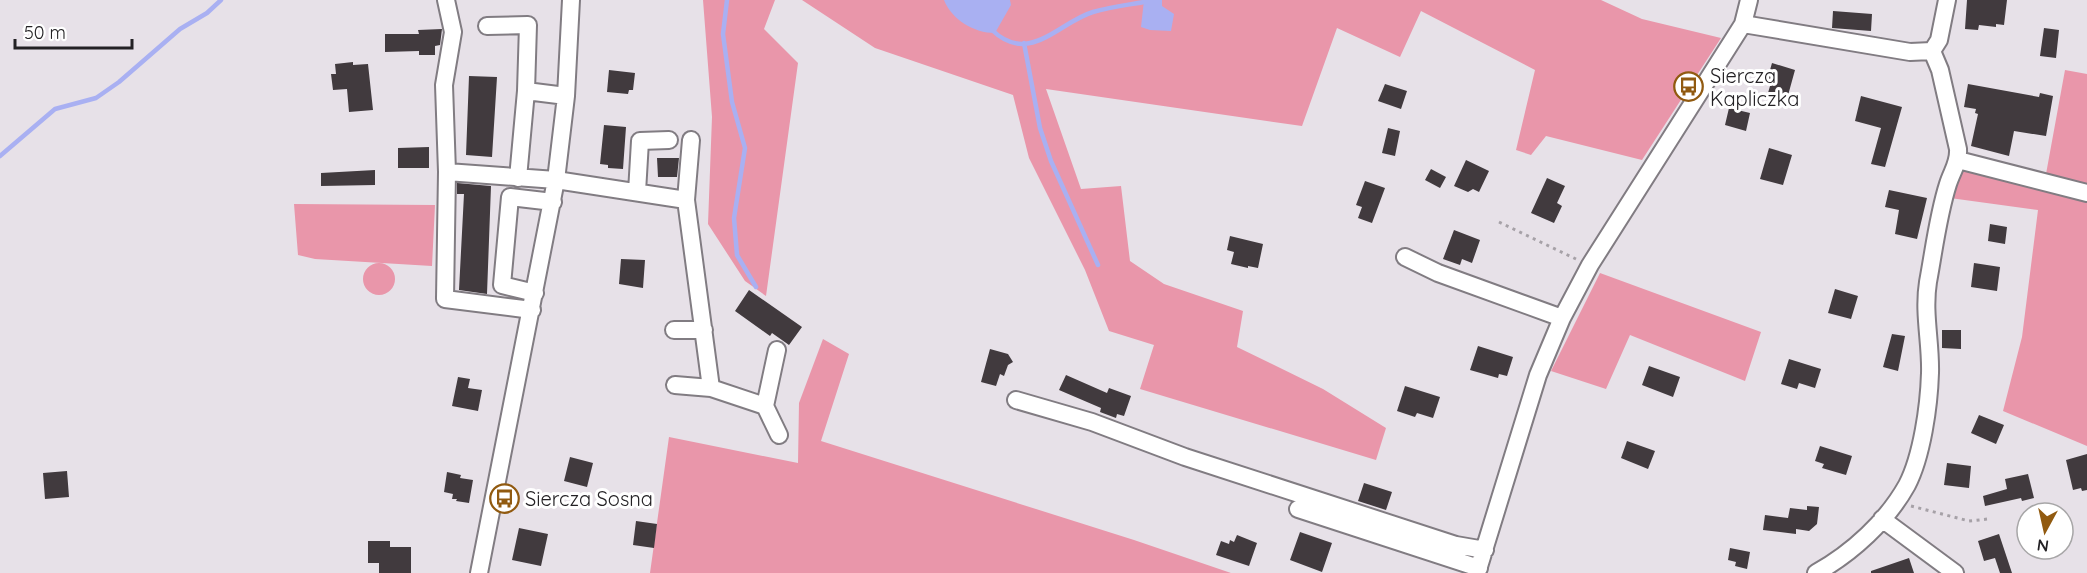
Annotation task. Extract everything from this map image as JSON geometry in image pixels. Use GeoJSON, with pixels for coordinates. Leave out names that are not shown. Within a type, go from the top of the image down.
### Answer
{"type":"FeatureCollection","features":[{"type":"Feature","properties":{"kind":"street"},"geometry":{"type":"LineString","coordinates":[[446,0],[453,33],[444,85],[447,172],[445,299],[533,302]]}},
{"type":"Feature","properties":{"kind":"street"},"geometry":{"type":"LineString","coordinates":[[479,573],[556,180],[566,96],[572,0]]}},
{"type":"Feature","properties":{"kind":"street"},"geometry":{"type":"LineString","coordinates":[[1298,509],[1478,570],[1538,375],[1562,318],[1590,265],[1743,24],[1749,0]]}},
{"type":"Feature","properties":{"kind":"street"},"geometry":{"type":"LineString","coordinates":[[1932,51],[1939,40],[1947,0]]}},
{"type":"Feature","properties":{"kind":"street"},"geometry":{"type":"LineString","coordinates":[[1743,24],[1910,52],[1932,51]]}},
{"type":"Feature","properties":{"kind":"street"},"geometry":{"type":"LineString","coordinates":[[487,26],[528,25],[526,91],[518,178]]}},
{"type":"Feature","properties":{"kind":"street"},"geometry":{"type":"LineString","coordinates":[[1816,573],[1857,544],[1895,503],[1907,484],[1914,465],[1923,427],[1930,372],[1925,311],[1927,286],[1948,183],[1959,160],[1940,70],[1932,51]]}},
{"type":"Feature","properties":{"kind":"street"},"geometry":{"type":"LineString","coordinates":[[526,91],[566,96]]}},
{"type":"Feature","properties":{"kind":"street"},"geometry":{"type":"LineString","coordinates":[[637,192],[640,141],[669,140]]}},
{"type":"Feature","properties":{"kind":"street"},"geometry":{"type":"LineString","coordinates":[[692,140],[686,200],[711,388]]}},
{"type":"Feature","properties":{"kind":"street"},"geometry":{"type":"LineString","coordinates":[[1959,160],[2087,193]]}},
{"type":"Feature","properties":{"kind":"street"},"geometry":{"type":"LineString","coordinates":[[447,172],[556,180],[686,200]]}},
{"type":"Feature","properties":{"kind":"street"},"geometry":{"type":"LineString","coordinates":[[533,302],[502,285],[510,197],[552,202]]}},
{"type":"Feature","properties":{"kind":"street"},"geometry":{"type":"LineString","coordinates":[[1405,257],[1438,273],[1562,318]]}},
{"type":"Feature","properties":{"kind":"street"},"geometry":{"type":"LineString","coordinates":[[1421,273],[1474,286]]}},
{"type":"Feature","properties":{"kind":"street"},"geometry":{"type":"LineString","coordinates":[[674,330],[704,330]]}},
{"type":"Feature","properties":{"kind":"street"},"geometry":{"type":"LineString","coordinates":[[777,350],[765,406],[779,435]]}},
{"type":"Feature","properties":{"kind":"street"},"geometry":{"type":"LineString","coordinates":[[675,385],[711,388],[765,406]]}},
{"type":"Feature","properties":{"kind":"street"},"geometry":{"type":"LineString","coordinates":[[1016,400],[1092,423],[1185,457],[1456,545],[1485,550]]}},
{"type":"Feature","properties":{"kind":"street"},"geometry":{"type":"LineString","coordinates":[[1882,519],[1955,573]]}},
{"type":"Feature","properties":{"kind":"path"},"geometry":{"type":"LineString","coordinates":[[1499,222],[1590,265]]}},
{"type":"Feature","properties":{"kind":"path"},"geometry":{"type":"LineString","coordinates":[[1895,503],[1934,510],[1968,521],[1988,519]]}},
{"type":"Feature","properties":{"kind":"shaded area"},"geometry":{"type":"Polygon","coordinates":[[[703,0],[775,0],[764,29],[798,63],[766,296],[745,281],[708,224],[712,117],[703,0]]]}},
{"type":"Feature","properties":{"kind":"shaded area"},"geometry":{"type":"Polygon","coordinates":[[[802,0],[1601,0],[1642,19],[1721,38],[1642,160],[1546,136],[1531,155],[1516,150],[1535,70],[1421,11],[1400,57],[1337,28],[1302,126],[1046,89],[1081,189],[1121,186],[1130,261],[1164,284],[1243,311],[1237,347],[1323,389],[1386,428],[1376,460],[1140,389],[1154,345],[1109,331],[1085,270],[1029,158],[1013,95],[875,48],[802,0]]]}},
{"type":"Feature","properties":{"kind":"shaded area"},"geometry":{"type":"Polygon","coordinates":[[[2065,70],[2087,74],[2087,186],[2046,174],[2065,70]]]}},
{"type":"Feature","properties":{"kind":"shaded area"},"geometry":{"type":"Polygon","coordinates":[[[1963,171],[2087,199],[2087,446],[2003,411],[2022,337],[2038,210],[1950,198],[1963,171]]]}},
{"type":"Feature","properties":{"kind":"shaded area"},"geometry":{"type":"Polygon","coordinates":[[[294,204],[435,205],[432,266],[315,259],[298,255],[294,204]]]}},
{"type":"Feature","properties":{"kind":"shaded area"},"geometry":{"type":"Polygon","coordinates":[[[379,263],[390,268],[395,279],[390,290],[379,295],[368,290],[363,279],[368,268],[379,263]]]}},
{"type":"Feature","properties":{"kind":"shaded area"},"geometry":{"type":"Polygon","coordinates":[[[1600,273],[1761,332],[1745,381],[1630,335],[1606,389],[1551,371],[1600,273]]]}},
{"type":"Feature","properties":{"kind":"shaded area"},"geometry":{"type":"Polygon","coordinates":[[[823,339],[849,354],[821,441],[1231,573],[650,573],[669,437],[798,463],[799,403],[823,339]]]}},
{"type":"Feature","properties":{"kind":"water"},"geometry":{"type":"Polygon","coordinates":[[[944,0],[1010,0],[1011,5],[995,33],[979,31],[965,24],[952,14],[944,0]]]}},
{"type":"Feature","properties":{"kind":"water"},"geometry":{"type":"Polygon","coordinates":[[[1144,0],[1162,0],[1162,6],[1174,14],[1171,31],[1141,27],[1144,0]]]}},
{"type":"Feature","properties":{"kind":"building"},"geometry":{"type":"Polygon","coordinates":[[[1967,0],[2007,0],[2004,25],[1996,24],[1996,27],[1979,25],[1978,30],[1965,29],[1967,0]]]}},
{"type":"Feature","properties":{"kind":"building"},"geometry":{"type":"Polygon","coordinates":[[[1833,11],[1872,14],[1871,31],[1832,28],[1833,11]]]}},
{"type":"Feature","properties":{"kind":"building"},"geometry":{"type":"Polygon","coordinates":[[[2044,28],[2059,30],[2056,58],[2040,56],[2044,28]]]}},
{"type":"Feature","properties":{"kind":"building"},"geometry":{"type":"Polygon","coordinates":[[[442,29],[440,45],[435,46],[435,55],[419,55],[419,51],[385,52],[385,34],[419,34],[418,30],[442,29]]]}},
{"type":"Feature","properties":{"kind":"building"},"geometry":{"type":"Polygon","coordinates":[[[353,62],[353,65],[368,64],[373,110],[349,112],[347,89],[333,90],[331,74],[336,74],[335,64],[353,62]]]}},
{"type":"Feature","properties":{"kind":"building"},"geometry":{"type":"Polygon","coordinates":[[[1772,63],[1795,70],[1787,99],[1768,93],[1770,86],[1766,84],[1772,63]]]}},
{"type":"Feature","properties":{"kind":"building"},"geometry":{"type":"Polygon","coordinates":[[[609,70],[635,73],[633,90],[629,90],[628,94],[607,92],[609,70]]]}},
{"type":"Feature","properties":{"kind":"building"},"geometry":{"type":"Polygon","coordinates":[[[469,76],[497,77],[492,157],[466,155],[469,76]]]}},
{"type":"Feature","properties":{"kind":"building"},"geometry":{"type":"Polygon","coordinates":[[[1385,84],[1407,91],[1401,109],[1378,101],[1385,84]]]}},
{"type":"Feature","properties":{"kind":"building"},"geometry":{"type":"Polygon","coordinates":[[[1968,84],[2039,97],[2040,93],[2053,96],[2046,136],[2014,131],[2009,156],[1971,146],[1978,114],[1975,113],[1976,109],[1964,107],[1968,84]]]}},
{"type":"Feature","properties":{"kind":"building"},"geometry":{"type":"Polygon","coordinates":[[[1861,96],[1902,107],[1885,167],[1871,164],[1881,128],[1855,121],[1861,96]]]}},
{"type":"Feature","properties":{"kind":"building"},"geometry":{"type":"Polygon","coordinates":[[[1729,108],[1750,113],[1746,131],[1725,125],[1729,108]]]}},
{"type":"Feature","properties":{"kind":"building"},"geometry":{"type":"Polygon","coordinates":[[[604,125],[626,127],[623,169],[608,168],[608,165],[600,164],[604,125]]]}},
{"type":"Feature","properties":{"kind":"building"},"geometry":{"type":"Polygon","coordinates":[[[1388,128],[1400,131],[1395,156],[1382,153],[1388,128]]]}},
{"type":"Feature","properties":{"kind":"building"},"geometry":{"type":"Polygon","coordinates":[[[429,147],[429,168],[398,168],[398,148],[429,147]]]}},
{"type":"Feature","properties":{"kind":"building"},"geometry":{"type":"Polygon","coordinates":[[[1769,148],[1792,155],[1783,185],[1760,179],[1769,148]]]}},
{"type":"Feature","properties":{"kind":"building"},"geometry":{"type":"Polygon","coordinates":[[[657,158],[679,158],[677,177],[658,177],[657,158]]]}},
{"type":"Feature","properties":{"kind":"building"},"geometry":{"type":"Polygon","coordinates":[[[1466,160],[1489,171],[1479,192],[1473,189],[1468,192],[1454,186],[1466,160]]]}},
{"type":"Feature","properties":{"kind":"building"},"geometry":{"type":"Polygon","coordinates":[[[1431,169],[1446,177],[1440,188],[1425,180],[1431,169]]]}},
{"type":"Feature","properties":{"kind":"building"},"geometry":{"type":"Polygon","coordinates":[[[375,170],[375,185],[321,186],[321,173],[375,170]]]}},
{"type":"Feature","properties":{"kind":"building"},"geometry":{"type":"Polygon","coordinates":[[[1547,178],[1565,186],[1557,203],[1562,206],[1554,223],[1531,213],[1547,178]]]}},
{"type":"Feature","properties":{"kind":"building"},"geometry":{"type":"Polygon","coordinates":[[[1365,181],[1385,188],[1372,223],[1358,218],[1362,207],[1356,205],[1365,181]]]}},
{"type":"Feature","properties":{"kind":"building"},"geometry":{"type":"Polygon","coordinates":[[[457,183],[491,186],[487,294],[459,290],[464,194],[457,194],[457,183]]]}},
{"type":"Feature","properties":{"kind":"building"},"geometry":{"type":"Polygon","coordinates":[[[1889,190],[1927,198],[1917,239],[1895,234],[1899,210],[1885,207],[1889,190]]]}},
{"type":"Feature","properties":{"kind":"building"},"geometry":{"type":"Polygon","coordinates":[[[1990,224],[2007,227],[2005,244],[1988,241],[1990,224]]]}},
{"type":"Feature","properties":{"kind":"building"},"geometry":{"type":"Polygon","coordinates":[[[1454,230],[1480,240],[1472,263],[1462,259],[1460,265],[1443,259],[1454,230]]]}},
{"type":"Feature","properties":{"kind":"building"},"geometry":{"type":"Polygon","coordinates":[[[1230,236],[1263,244],[1258,268],[1231,264],[1234,252],[1227,250],[1230,236]]]}},
{"type":"Feature","properties":{"kind":"building"},"geometry":{"type":"Polygon","coordinates":[[[621,259],[645,260],[643,288],[619,284],[621,259]]]}},
{"type":"Feature","properties":{"kind":"building"},"geometry":{"type":"Polygon","coordinates":[[[1974,263],[2000,267],[1997,291],[1971,287],[1974,263]]]}},
{"type":"Feature","properties":{"kind":"building"},"geometry":{"type":"Polygon","coordinates":[[[1835,289],[1858,296],[1851,319],[1828,313],[1835,289]]]}},
{"type":"Feature","properties":{"kind":"building"},"geometry":{"type":"Polygon","coordinates":[[[749,290],[802,327],[789,345],[772,333],[770,336],[735,311],[749,290]]]}},
{"type":"Feature","properties":{"kind":"building"},"geometry":{"type":"Polygon","coordinates":[[[1942,330],[1961,330],[1961,349],[1942,348],[1942,330]]]}},
{"type":"Feature","properties":{"kind":"building"},"geometry":{"type":"Polygon","coordinates":[[[1892,334],[1905,336],[1898,371],[1883,367],[1892,334]]]}},
{"type":"Feature","properties":{"kind":"building"},"geometry":{"type":"Polygon","coordinates":[[[1478,346],[1513,357],[1507,376],[1499,374],[1498,378],[1470,370],[1478,346]]]}},
{"type":"Feature","properties":{"kind":"building"},"geometry":{"type":"Polygon","coordinates":[[[990,349],[1008,354],[1013,362],[1008,365],[1004,376],[1000,374],[996,386],[981,382],[990,349]]]}},
{"type":"Feature","properties":{"kind":"building"},"geometry":{"type":"Polygon","coordinates":[[[1789,359],[1821,369],[1815,388],[1799,383],[1797,389],[1781,384],[1789,359]]]}},
{"type":"Feature","properties":{"kind":"building"},"geometry":{"type":"Polygon","coordinates":[[[1649,366],[1680,377],[1673,397],[1642,385],[1649,366]]]}},
{"type":"Feature","properties":{"kind":"building"},"geometry":{"type":"Polygon","coordinates":[[[1066,375],[1107,393],[1109,388],[1131,396],[1124,416],[1117,414],[1116,418],[1100,412],[1101,408],[1059,390],[1066,375]]]}},
{"type":"Feature","properties":{"kind":"building"},"geometry":{"type":"Polygon","coordinates":[[[458,377],[470,379],[468,388],[482,390],[478,411],[452,406],[458,377]]]}},
{"type":"Feature","properties":{"kind":"building"},"geometry":{"type":"Polygon","coordinates":[[[1405,386],[1440,397],[1433,418],[1417,413],[1415,417],[1397,411],[1405,386]]]}},
{"type":"Feature","properties":{"kind":"building"},"geometry":{"type":"Polygon","coordinates":[[[1979,415],[2004,425],[1996,444],[1971,433],[1979,415]]]}},
{"type":"Feature","properties":{"kind":"building"},"geometry":{"type":"Polygon","coordinates":[[[1627,441],[1655,451],[1648,469],[1621,458],[1627,441]]]}},
{"type":"Feature","properties":{"kind":"building"},"geometry":{"type":"Polygon","coordinates":[[[1820,446],[1852,456],[1846,475],[1822,468],[1824,464],[1815,461],[1820,446]]]}},
{"type":"Feature","properties":{"kind":"building"},"geometry":{"type":"Polygon","coordinates":[[[2087,454],[2087,490],[2082,491],[2081,488],[2073,490],[2066,460],[2087,454]]]}},
{"type":"Feature","properties":{"kind":"building"},"geometry":{"type":"Polygon","coordinates":[[[570,457],[593,463],[587,487],[564,481],[570,457]]]}},
{"type":"Feature","properties":{"kind":"building"},"geometry":{"type":"Polygon","coordinates":[[[1947,463],[1971,466],[1969,488],[1944,485],[1947,463]]]}},
{"type":"Feature","properties":{"kind":"building"},"geometry":{"type":"Polygon","coordinates":[[[67,471],[69,497],[45,499],[43,473],[67,471]]]}},
{"type":"Feature","properties":{"kind":"building"},"geometry":{"type":"Polygon","coordinates":[[[447,472],[461,475],[460,478],[473,480],[469,503],[456,501],[457,499],[452,499],[453,494],[444,492],[447,472]]]}},
{"type":"Feature","properties":{"kind":"building"},"geometry":{"type":"Polygon","coordinates":[[[2028,474],[2034,498],[2022,501],[2021,498],[1985,506],[1983,496],[2007,489],[2005,479],[2028,474]]]}},
{"type":"Feature","properties":{"kind":"building"},"geometry":{"type":"Polygon","coordinates":[[[1364,483],[1392,492],[1386,510],[1358,501],[1364,483]]]}},
{"type":"Feature","properties":{"kind":"building"},"geometry":{"type":"Polygon","coordinates":[[[1807,506],[1819,507],[1817,524],[1809,531],[1796,529],[1796,534],[1763,530],[1765,515],[1788,518],[1790,508],[1807,510],[1807,506]]]}},
{"type":"Feature","properties":{"kind":"building"},"geometry":{"type":"Polygon","coordinates":[[[636,521],[657,524],[654,548],[633,545],[636,521]]]}},
{"type":"Feature","properties":{"kind":"building"},"geometry":{"type":"Polygon","coordinates":[[[519,528],[548,534],[541,566],[512,560],[519,528]]]}},
{"type":"Feature","properties":{"kind":"building"},"geometry":{"type":"Polygon","coordinates":[[[1300,532],[1332,543],[1322,572],[1290,560],[1300,532]]]}},
{"type":"Feature","properties":{"kind":"building"},"geometry":{"type":"Polygon","coordinates":[[[1999,534],[2012,573],[2000,573],[1995,558],[1984,561],[1978,541],[1999,534]]]}},
{"type":"Feature","properties":{"kind":"building"},"geometry":{"type":"Polygon","coordinates":[[[1237,535],[1257,543],[1249,566],[1216,555],[1221,541],[1229,544],[1230,540],[1234,542],[1237,535]]]}},
{"type":"Feature","properties":{"kind":"building"},"geometry":{"type":"Polygon","coordinates":[[[368,541],[390,541],[390,547],[411,547],[411,573],[379,573],[379,563],[368,563],[368,541]]]}},
{"type":"Feature","properties":{"kind":"building"},"geometry":{"type":"Polygon","coordinates":[[[1730,548],[1750,552],[1747,569],[1735,566],[1736,562],[1728,560],[1730,548]]]}},
{"type":"Feature","properties":{"kind":"building"},"geometry":{"type":"Polygon","coordinates":[[[1909,558],[1914,573],[1871,573],[1871,571],[1909,558]]]}},
{"type":"Feature","properties":{"kind":"waterway"},"geometry":{"type":"LineString","coordinates":[[0,156],[55,109],[96,98],[119,82],[180,29],[207,13],[221,0]]}},
{"type":"Feature","properties":{"kind":"waterway"},"geometry":{"type":"LineString","coordinates":[[727,0],[723,34],[732,102],[745,148],[734,218],[737,255],[756,287]]}},
{"type":"Feature","properties":{"kind":"waterway"},"geometry":{"type":"LineString","coordinates":[[992,30],[1006,40],[1019,44],[1031,43],[1093,12],[1144,2]]}},
{"type":"Feature","properties":{"kind":"waterway"},"geometry":{"type":"LineString","coordinates":[[1024,43],[1040,128],[1051,161],[1098,265]]}},
{"type":"Feature","properties":{"kind":"place","name":"Siercza Kapliczka"},"geometry":{"type":"Point","coordinates":[1689,87]}},
{"type":"Feature","properties":{"kind":"place","name":"Siercza Sosna"},"geometry":{"type":"Point","coordinates":[504,499]}}]}
